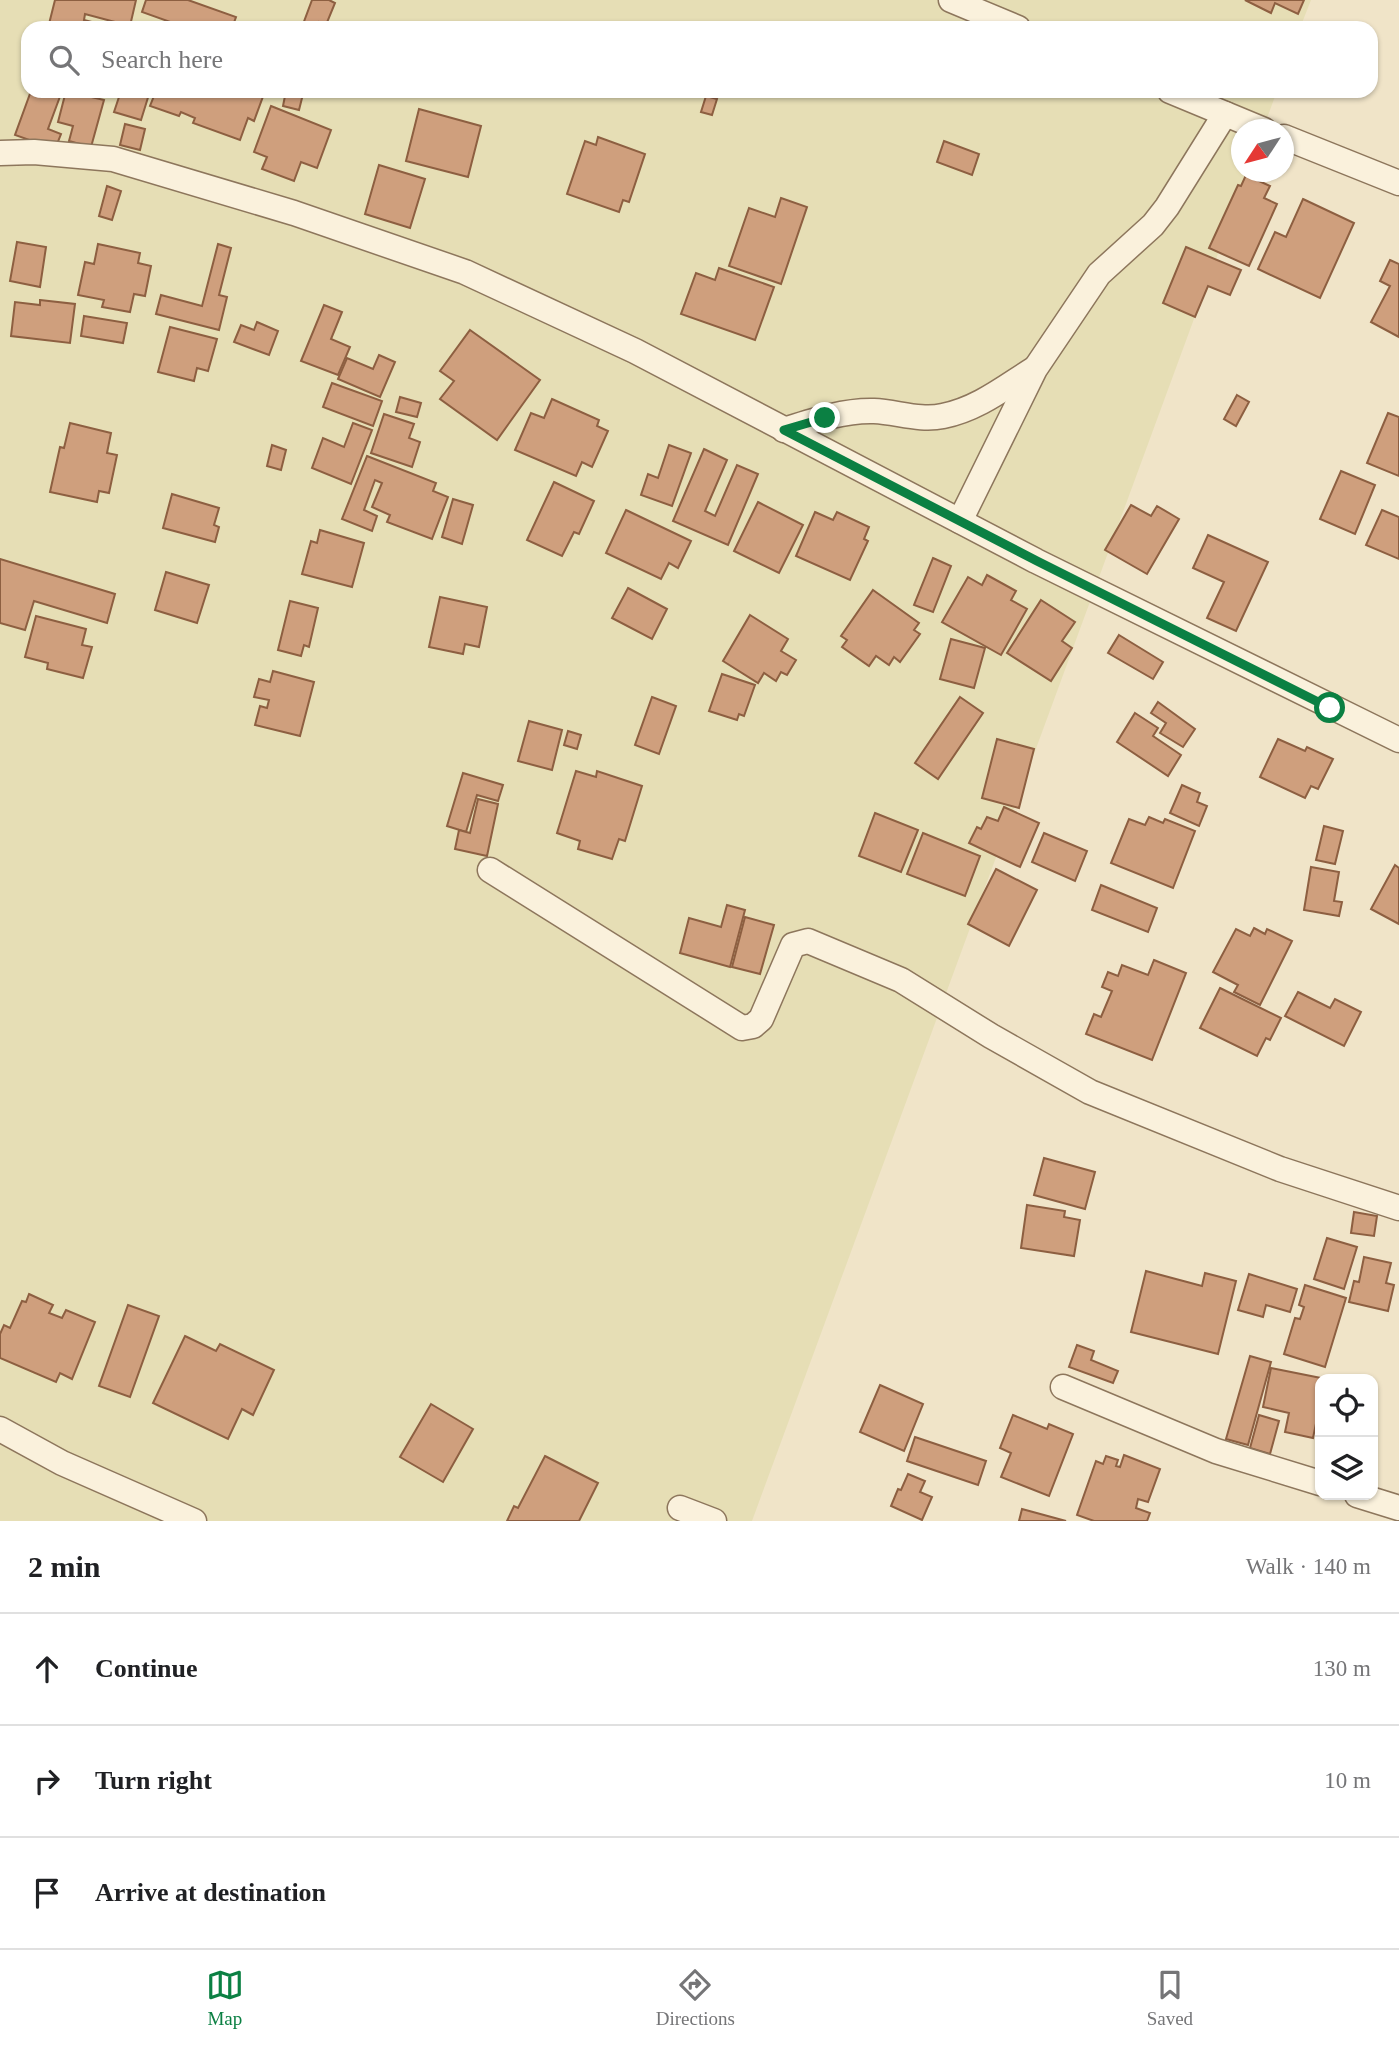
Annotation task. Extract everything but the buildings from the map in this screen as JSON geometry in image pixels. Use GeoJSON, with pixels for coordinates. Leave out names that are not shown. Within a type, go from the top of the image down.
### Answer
{"type":"FeatureCollection","features":[{"type":"Feature","properties":{"kind":"street"},"geometry":{"type":"LineString","coordinates":[[951,0],[1001,21]]}},
{"type":"Feature","properties":{"kind":"street"},"geometry":{"type":"LineString","coordinates":[[1187,98],[1238,119]]}},
{"type":"Feature","properties":{"kind":"street"},"geometry":{"type":"LineString","coordinates":[[960,521],[1035,369],[1099,274],[1153,225],[1167,207],[1226,114]]}},
{"type":"Feature","properties":{"kind":"street"},"geometry":{"type":"LineString","coordinates":[[1294,141],[1399,183]]}},
{"type":"Feature","properties":{"kind":"street"},"geometry":{"type":"LineString","coordinates":[[0,153],[34,152],[113,159],[294,213],[465,272],[635,351],[1037,561],[1399,740]]}},
{"type":"Feature","properties":{"kind":"street"},"geometry":{"type":"LineString","coordinates":[[784,430],[856,412],[939,417],[960,412],[1035,369]]}},
{"type":"Feature","properties":{"kind":"street"},"geometry":{"type":"LineString","coordinates":[[490,870],[741,1028],[753,1026],[761,1019],[793,945],[808,941],[901,981],[991,1037],[1090,1092],[1280,1169],[1399,1208]]}},
{"type":"Feature","properties":{"kind":"street"},"geometry":{"type":"LineString","coordinates":[[1063,1387],[1216,1451],[1315,1481]]}},
{"type":"Feature","properties":{"kind":"street"},"geometry":{"type":"LineString","coordinates":[[0,1429],[62,1463],[194,1521]]}},
{"type":"Feature","properties":{"kind":"street"},"geometry":{"type":"LineString","coordinates":[[1373,1500],[1399,1508]]}},
{"type":"Feature","properties":{"kind":"street"},"geometry":{"type":"LineString","coordinates":[[680,1508],[714,1521]]}},
{"type":"Feature","properties":{"kind":"shaded area"},"geometry":{"type":"Polygon","coordinates":[[[0,0],[1311,0],[1303,21],[21,21],[21,98],[1274,98],[1267,119],[1231,119],[1231,182],[1244,182],[752,1521],[0,1521],[0,0]]]}},
{"type":"Feature","properties":{"kind":"route"},"geometry":{"type":"LineString","coordinates":[[825,418],[784,430],[1330,708]]}}]}
